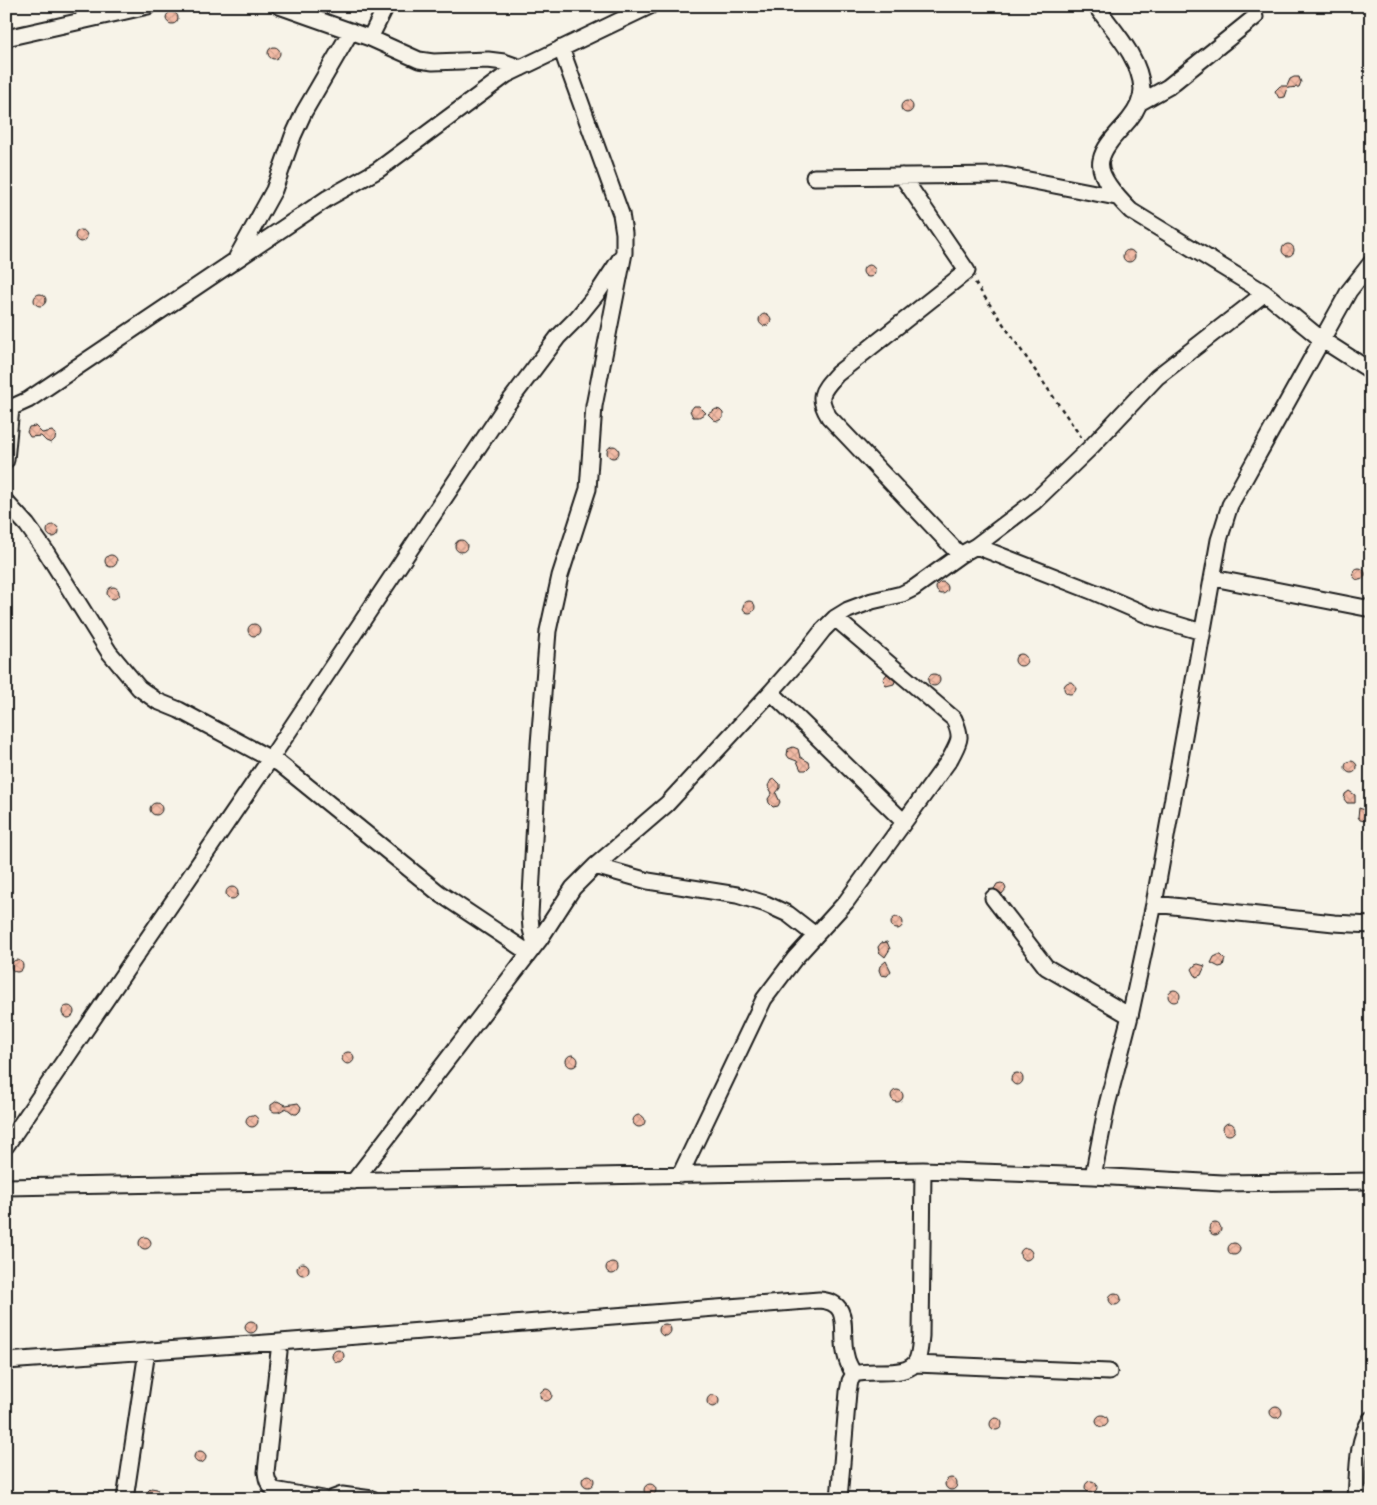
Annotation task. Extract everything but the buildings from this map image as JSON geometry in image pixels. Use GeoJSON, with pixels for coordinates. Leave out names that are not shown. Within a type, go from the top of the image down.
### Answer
{"type":"FeatureCollection","features":[{"type":"Feature","properties":{"kind":"street"},"geometry":{"type":"LineString","coordinates":[[82,21],[87,6]]}},
{"type":"Feature","properties":{"kind":"street"},"geometry":{"type":"LineString","coordinates":[[6,38],[148,6]]}},
{"type":"Feature","properties":{"kind":"street"},"geometry":{"type":"LineString","coordinates":[[279,6],[370,38],[419,60],[434,62],[488,60],[504,62],[521,68]]}},
{"type":"Feature","properties":{"kind":"street"},"geometry":{"type":"LineString","coordinates":[[370,38],[386,6]]}},
{"type":"Feature","properties":{"kind":"street"},"geometry":{"type":"LineString","coordinates":[[6,460],[9,409],[28,400],[328,198],[378,170],[506,75],[650,6]]}},
{"type":"Feature","properties":{"kind":"street"},"geometry":{"type":"LineString","coordinates":[[1096,6],[1129,52],[1136,65],[1142,90],[1141,102],[1137,110],[1106,148],[1101,160],[1100,169],[1116,197],[1131,211],[1266,293],[1321,339],[1371,371]]}},
{"type":"Feature","properties":{"kind":"street"},"geometry":{"type":"LineString","coordinates":[[1141,102],[1168,87],[1255,17]]}},
{"type":"Feature","properties":{"kind":"street"},"geometry":{"type":"LineString","coordinates":[[235,260],[274,190],[293,136],[304,112],[351,31]]}},
{"type":"Feature","properties":{"kind":"street"},"geometry":{"type":"LineString","coordinates":[[532,949],[530,915],[538,744],[548,631],[560,576],[588,489],[594,406],[624,253],[624,232],[621,214],[561,48]]}},
{"type":"Feature","properties":{"kind":"street"},"geometry":{"type":"LineString","coordinates":[[814,177],[1003,175],[1116,197]]}},
{"type":"Feature","properties":{"kind":"street"},"geometry":{"type":"LineString","coordinates":[[902,176],[967,271],[837,374],[823,390],[821,399],[823,408],[829,417],[960,555]]}},
{"type":"Feature","properties":{"kind":"street"},"geometry":{"type":"LineString","coordinates":[[6,1146],[271,758],[503,410],[558,337],[577,318],[599,291],[624,253]]}},
{"type":"Feature","properties":{"kind":"street"},"geometry":{"type":"LineString","coordinates":[[1093,1176],[1107,1105],[1130,1016],[1154,904],[1202,632],[1220,540],[1230,504],[1349,291],[1371,263]]}},
{"type":"Feature","properties":{"kind":"street"},"geometry":{"type":"LineString","coordinates":[[354,1182],[532,949],[573,888],[595,866],[667,804],[771,692],[835,618],[848,610],[872,601],[902,594],[914,588],[960,555],[976,546],[1034,502],[1089,449],[1156,377],[1266,293]]}},
{"type":"Feature","properties":{"kind":"street"},"geometry":{"type":"LineString","coordinates":[[6,502],[27,525],[45,550],[109,652],[139,688],[157,701],[179,710],[271,758],[295,774],[439,893],[532,949]]}},
{"type":"Feature","properties":{"kind":"street"},"geometry":{"type":"LineString","coordinates":[[976,546],[1152,617],[1202,632]]}},
{"type":"Feature","properties":{"kind":"street"},"geometry":{"type":"LineString","coordinates":[[1213,578],[1371,609]]}},
{"type":"Feature","properties":{"kind":"street"},"geometry":{"type":"LineString","coordinates":[[680,1175],[764,999],[795,958],[846,902],[950,759],[959,742],[960,732],[954,719],[835,618]]}},
{"type":"Feature","properties":{"kind":"street"},"geometry":{"type":"LineString","coordinates":[[771,692],[904,822]]}},
{"type":"Feature","properties":{"kind":"street"},"geometry":{"type":"LineString","coordinates":[[595,866],[648,881],[737,895],[766,904],[788,914],[815,936]]}},
{"type":"Feature","properties":{"kind":"street"},"geometry":{"type":"LineString","coordinates":[[993,898],[1046,967],[1130,1016]]}},
{"type":"Feature","properties":{"kind":"street"},"geometry":{"type":"LineString","coordinates":[[1154,904],[1334,923],[1371,925]]}},
{"type":"Feature","properties":{"kind":"street"},"geometry":{"type":"LineString","coordinates":[[840,1499],[850,1381],[854,1374],[863,1371],[903,1371],[915,1364],[918,1359],[921,1336],[923,1170]]}},
{"type":"Feature","properties":{"kind":"street"},"geometry":{"type":"LineString","coordinates":[[6,1188],[923,1170],[1222,1183],[1371,1181]]}},
{"type":"Feature","properties":{"kind":"street"},"geometry":{"type":"LineString","coordinates":[[6,1361],[830,1300],[835,1303],[843,1317],[846,1356],[854,1374]]}},
{"type":"Feature","properties":{"kind":"street"},"geometry":{"type":"LineString","coordinates":[[280,1342],[266,1472],[267,1479],[269,1485],[274,1490],[323,1499]]}},
{"type":"Feature","properties":{"kind":"street"},"geometry":{"type":"LineString","coordinates":[[125,1499],[147,1351]]}},
{"type":"Feature","properties":{"kind":"street"},"geometry":{"type":"LineString","coordinates":[[915,1364],[1109,1372]]}},
{"type":"Feature","properties":{"kind":"street"},"geometry":{"type":"LineString","coordinates":[[1356,1499],[1361,1442],[1366,1426],[1371,1419]]}},
{"type":"Feature","properties":{"kind":"street"},"geometry":{"type":"LineString","coordinates":[[331,1499],[342,1495],[372,1499]]}},
{"type":"Feature","properties":{"kind":"path"},"geometry":{"type":"LineString","coordinates":[[967,271],[1089,449]]}}]}
